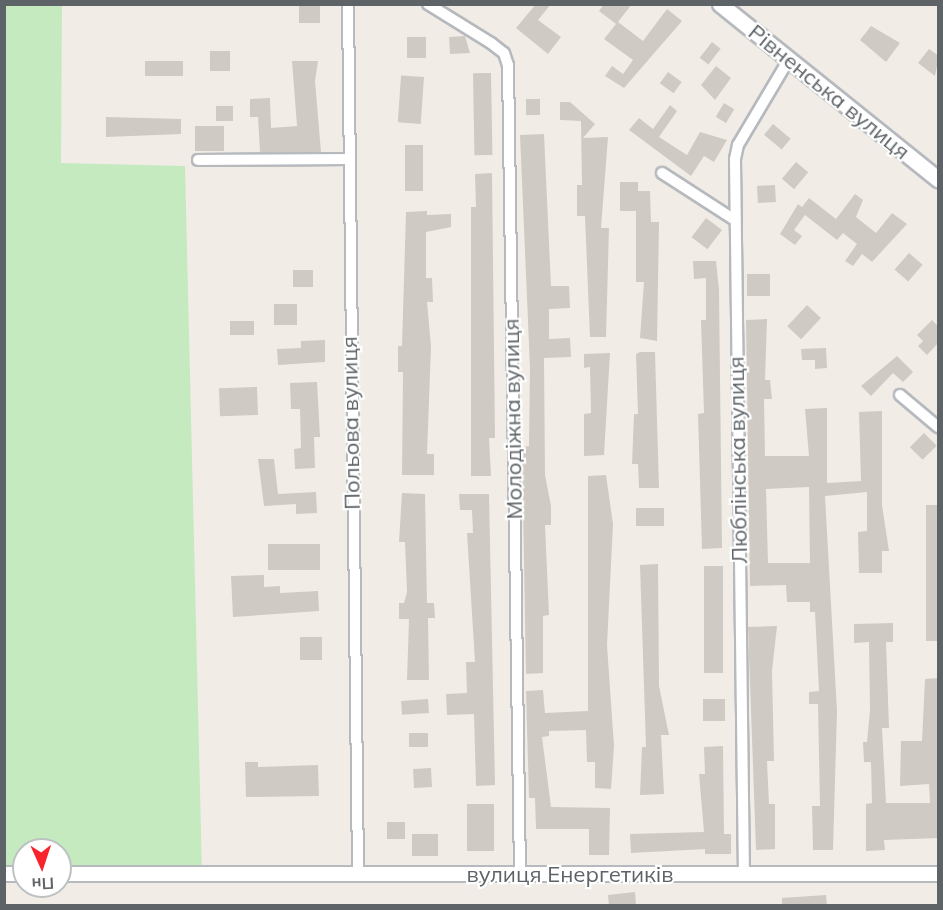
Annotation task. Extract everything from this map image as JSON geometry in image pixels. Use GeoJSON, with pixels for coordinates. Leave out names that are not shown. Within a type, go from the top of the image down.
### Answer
{"type":"FeatureCollection","features":[{"type":"Feature","properties":{"kind":"main road","name":"Рівненська вулиця"},"geometry":{"type":"LineString","coordinates":[[720,4],[939,179]]}},
{"type":"Feature","properties":{"kind":"street","name":"Польова вулиця"},"geometry":{"type":"LineString","coordinates":[[348,4],[358,873]]}},
{"type":"Feature","properties":{"kind":"street","name":"Молодіжна вулиця"},"geometry":{"type":"LineString","coordinates":[[428,5],[491,43],[504,53],[508,65],[520,876]]}},
{"type":"Feature","properties":{"kind":"street","name":"Люблінська вулиця"},"geometry":{"type":"LineString","coordinates":[[744,876],[735,220],[738,145],[789,59]]}},
{"type":"Feature","properties":{"kind":"street"},"geometry":{"type":"LineString","coordinates":[[198,160],[348,159]]}},
{"type":"Feature","properties":{"kind":"street"},"geometry":{"type":"LineString","coordinates":[[662,173],[735,220]]}},
{"type":"Feature","properties":{"kind":"street"},"geometry":{"type":"LineString","coordinates":[[900,395],[939,427]]}},
{"type":"Feature","properties":{"kind":"street","name":"вулиця Енергетиків"},"geometry":{"type":"LineString","coordinates":[[72,874],[358,873],[744,876],[939,874]]}},
{"type":"Feature","properties":{"kind":"green space"},"geometry":{"type":"Polygon","coordinates":[[[4,5],[62,5],[61,163],[185,166],[202,874],[72,874],[72,838],[12,838],[12,874],[5,874],[4,5]]]}},
{"type":"Feature","properties":{"kind":"building"},"geometry":{"type":"Polygon","coordinates":[[[299,4],[320,4],[320,23],[299,23],[299,4]]]}},
{"type":"Feature","properties":{"kind":"building"},"geometry":{"type":"Polygon","coordinates":[[[536,4],[551,4],[538,20],[561,37],[548,54],[516,28],[536,4]]]}},
{"type":"Feature","properties":{"kind":"building"},"geometry":{"type":"Polygon","coordinates":[[[604,4],[632,4],[618,22],[643,41],[667,9],[682,21],[624,88],[605,76],[612,66],[623,74],[633,60],[604,39],[616,24],[599,11],[604,4]]]}},
{"type":"Feature","properties":{"kind":"building"},"geometry":{"type":"Polygon","coordinates":[[[871,26],[900,43],[886,62],[860,40],[871,26]]]}},
{"type":"Feature","properties":{"kind":"building"},"geometry":{"type":"Polygon","coordinates":[[[465,36],[470,53],[450,54],[449,37],[465,36]]]}},
{"type":"Feature","properties":{"kind":"building"},"geometry":{"type":"Polygon","coordinates":[[[407,37],[426,37],[426,58],[407,58],[407,37]]]}},
{"type":"Feature","properties":{"kind":"building"},"geometry":{"type":"Polygon","coordinates":[[[712,42],[721,49],[708,65],[700,58],[712,42]]]}},
{"type":"Feature","properties":{"kind":"building"},"geometry":{"type":"Polygon","coordinates":[[[929,49],[939,56],[935,76],[918,63],[929,49]]]}},
{"type":"Feature","properties":{"kind":"building"},"geometry":{"type":"Polygon","coordinates":[[[210,51],[230,51],[230,71],[210,71],[210,51]]]}},
{"type":"Feature","properties":{"kind":"building"},"geometry":{"type":"Polygon","coordinates":[[[145,61],[183,61],[183,76],[145,76],[145,61]]]}},
{"type":"Feature","properties":{"kind":"building"},"geometry":{"type":"Polygon","coordinates":[[[292,61],[318,61],[315,81],[321,152],[260,152],[258,117],[250,117],[250,99],[270,98],[271,128],[297,126],[292,61]]]}},
{"type":"Feature","properties":{"kind":"building"},"geometry":{"type":"Polygon","coordinates":[[[716,66],[731,78],[715,100],[701,85],[716,66]]]}},
{"type":"Feature","properties":{"kind":"building"},"geometry":{"type":"Polygon","coordinates":[[[668,72],[682,82],[674,93],[660,83],[668,72]]]}},
{"type":"Feature","properties":{"kind":"building"},"geometry":{"type":"Polygon","coordinates":[[[473,73],[491,73],[492,155],[474,155],[473,73]]]}},
{"type":"Feature","properties":{"kind":"building"},"geometry":{"type":"Polygon","coordinates":[[[401,75],[424,77],[421,124],[398,122],[401,75]]]}},
{"type":"Feature","properties":{"kind":"building"},"geometry":{"type":"Polygon","coordinates":[[[526,99],[540,99],[540,115],[526,115],[526,99]]]}},
{"type":"Feature","properties":{"kind":"building"},"geometry":{"type":"Polygon","coordinates":[[[560,102],[570,102],[595,124],[583,138],[608,137],[601,228],[609,228],[606,337],[590,337],[585,216],[577,216],[577,185],[582,185],[581,121],[560,120],[560,102]]]}},
{"type":"Feature","properties":{"kind":"building"},"geometry":{"type":"Polygon","coordinates":[[[724,103],[734,109],[726,123],[716,117],[724,103]]]}},
{"type":"Feature","properties":{"kind":"building"},"geometry":{"type":"Polygon","coordinates":[[[670,105],[677,111],[659,137],[687,155],[700,132],[727,140],[714,162],[704,156],[691,176],[629,130],[639,118],[653,129],[670,105]]]}},
{"type":"Feature","properties":{"kind":"building"},"geometry":{"type":"Polygon","coordinates":[[[216,106],[233,106],[233,121],[216,121],[216,106]]]}},
{"type":"Feature","properties":{"kind":"building"},"geometry":{"type":"Polygon","coordinates":[[[106,117],[181,119],[181,134],[106,137],[106,117]]]}},
{"type":"Feature","properties":{"kind":"building"},"geometry":{"type":"Polygon","coordinates":[[[773,124],[791,139],[782,150],[764,135],[773,124]]]}},
{"type":"Feature","properties":{"kind":"building"},"geometry":{"type":"Polygon","coordinates":[[[195,126],[224,126],[224,151],[195,151],[195,126]]]}},
{"type":"Feature","properties":{"kind":"building"},"geometry":{"type":"Polygon","coordinates":[[[544,134],[551,286],[569,286],[570,308],[549,309],[549,339],[570,338],[571,357],[544,358],[545,475],[551,506],[551,525],[545,525],[549,615],[543,616],[543,673],[526,674],[522,447],[529,446],[530,368],[520,135],[544,134]]]}},
{"type":"Feature","properties":{"kind":"building"},"geometry":{"type":"Polygon","coordinates":[[[405,145],[423,145],[423,191],[405,191],[405,145]]]}},
{"type":"Feature","properties":{"kind":"building"},"geometry":{"type":"Polygon","coordinates":[[[796,162],[808,172],[794,189],[782,179],[796,162]]]}},
{"type":"Feature","properties":{"kind":"building"},"geometry":{"type":"Polygon","coordinates":[[[492,173],[495,438],[489,438],[491,476],[471,476],[471,207],[476,207],[475,174],[492,173]]]}},
{"type":"Feature","properties":{"kind":"building"},"geometry":{"type":"Polygon","coordinates":[[[620,182],[638,182],[638,191],[650,191],[651,222],[659,222],[657,341],[640,338],[644,282],[636,282],[636,211],[620,211],[620,182]]]}},
{"type":"Feature","properties":{"kind":"building"},"geometry":{"type":"Polygon","coordinates":[[[775,185],[776,202],[758,203],[757,186],[775,185]]]}},
{"type":"Feature","properties":{"kind":"building"},"geometry":{"type":"Polygon","coordinates":[[[855,194],[863,200],[856,217],[876,233],[892,213],[907,224],[872,262],[862,254],[853,266],[845,261],[857,244],[843,233],[837,240],[805,215],[794,230],[802,236],[795,245],[780,234],[798,204],[802,207],[809,198],[836,219],[855,194]]]}},
{"type":"Feature","properties":{"kind":"building"},"geometry":{"type":"Polygon","coordinates":[[[427,211],[427,215],[451,214],[451,227],[426,232],[426,278],[432,278],[433,302],[427,302],[431,346],[427,454],[434,454],[434,475],[402,475],[403,372],[398,372],[398,346],[402,346],[406,212],[427,211]]]}},
{"type":"Feature","properties":{"kind":"building"},"geometry":{"type":"Polygon","coordinates":[[[706,218],[722,230],[708,249],[692,237],[706,218]]]}},
{"type":"Feature","properties":{"kind":"building"},"geometry":{"type":"Polygon","coordinates":[[[909,253],[923,265],[908,281],[895,270],[909,253]]]}},
{"type":"Feature","properties":{"kind":"building"},"geometry":{"type":"Polygon","coordinates":[[[693,261],[716,261],[719,290],[722,548],[702,549],[698,414],[704,413],[701,320],[706,320],[706,278],[694,279],[693,261]]]}},
{"type":"Feature","properties":{"kind":"building"},"geometry":{"type":"Polygon","coordinates":[[[293,270],[313,270],[313,287],[293,287],[293,270]]]}},
{"type":"Feature","properties":{"kind":"building"},"geometry":{"type":"Polygon","coordinates":[[[747,274],[770,274],[770,296],[747,296],[747,274]]]}},
{"type":"Feature","properties":{"kind":"building"},"geometry":{"type":"Polygon","coordinates":[[[274,304],[297,304],[297,325],[274,325],[274,304]]]}},
{"type":"Feature","properties":{"kind":"building"},"geometry":{"type":"Polygon","coordinates":[[[807,305],[821,318],[801,339],[787,326],[807,305]]]}},
{"type":"Feature","properties":{"kind":"building"},"geometry":{"type":"Polygon","coordinates":[[[767,319],[765,380],[770,380],[772,399],[764,399],[765,456],[809,456],[805,409],[827,408],[827,483],[861,481],[859,412],[882,411],[882,505],[889,551],[882,551],[882,573],[859,573],[858,532],[867,531],[867,492],[825,496],[837,711],[833,850],[813,850],[812,806],[820,806],[818,704],[809,704],[809,692],[819,691],[815,612],[810,612],[810,602],[787,602],[786,585],[750,586],[746,320],[767,319]],[[809,487],[766,489],[768,563],[810,563],[809,487]]]}},
{"type":"Feature","properties":{"kind":"building"},"geometry":{"type":"Polygon","coordinates":[[[932,320],[939,327],[939,342],[927,355],[918,346],[923,341],[917,335],[932,320]]]}},
{"type":"Feature","properties":{"kind":"building"},"geometry":{"type":"Polygon","coordinates":[[[230,321],[254,321],[254,335],[230,335],[230,321]]]}},
{"type":"Feature","properties":{"kind":"building"},"geometry":{"type":"Polygon","coordinates":[[[325,340],[325,362],[278,365],[277,349],[301,348],[301,341],[325,340]]]}},
{"type":"Feature","properties":{"kind":"building"},"geometry":{"type":"Polygon","coordinates":[[[826,348],[827,368],[815,369],[815,360],[802,360],[801,349],[826,348]]]}},
{"type":"Feature","properties":{"kind":"building"},"geometry":{"type":"Polygon","coordinates":[[[655,352],[659,488],[639,488],[638,464],[632,464],[634,414],[638,414],[636,354],[655,352]]]}},
{"type":"Feature","properties":{"kind":"building"},"geometry":{"type":"Polygon","coordinates":[[[610,353],[604,455],[584,456],[584,414],[591,413],[590,367],[584,368],[584,354],[610,353]]]}},
{"type":"Feature","properties":{"kind":"building"},"geometry":{"type":"Polygon","coordinates":[[[897,356],[913,372],[903,382],[893,373],[871,396],[861,386],[897,356]]]}},
{"type":"Feature","properties":{"kind":"building"},"geometry":{"type":"Polygon","coordinates":[[[317,382],[320,437],[314,437],[315,468],[295,469],[294,449],[301,448],[300,409],[291,409],[290,383],[317,382]]]}},
{"type":"Feature","properties":{"kind":"building"},"geometry":{"type":"Polygon","coordinates":[[[257,387],[258,415],[220,416],[219,388],[257,387]]]}},
{"type":"Feature","properties":{"kind":"building"},"geometry":{"type":"Polygon","coordinates":[[[924,433],[937,446],[923,460],[910,447],[924,433]]]}},
{"type":"Feature","properties":{"kind":"building"},"geometry":{"type":"Polygon","coordinates":[[[258,459],[274,459],[278,494],[316,492],[317,513],[296,514],[296,504],[264,506],[258,459]]]}},
{"type":"Feature","properties":{"kind":"building"},"geometry":{"type":"Polygon","coordinates":[[[606,475],[613,524],[607,645],[614,746],[611,789],[595,788],[595,762],[587,762],[586,730],[549,731],[549,736],[542,737],[551,807],[610,808],[609,855],[589,855],[589,829],[536,829],[535,798],[529,798],[526,691],[543,690],[545,713],[588,711],[588,476],[606,475]]]}},
{"type":"Feature","properties":{"kind":"building"},"geometry":{"type":"Polygon","coordinates":[[[402,493],[425,494],[427,603],[434,603],[435,618],[428,618],[429,680],[407,680],[409,619],[399,619],[399,603],[404,603],[407,592],[405,542],[399,542],[402,493]]]}},
{"type":"Feature","properties":{"kind":"building"},"geometry":{"type":"Polygon","coordinates":[[[459,494],[489,494],[495,785],[476,786],[474,714],[447,715],[446,694],[467,693],[466,662],[475,662],[467,533],[473,533],[472,510],[460,510],[459,494]]]}},
{"type":"Feature","properties":{"kind":"building"},"geometry":{"type":"Polygon","coordinates":[[[926,505],[938,505],[938,641],[926,641],[926,505]]]}},
{"type":"Feature","properties":{"kind":"building"},"geometry":{"type":"Polygon","coordinates":[[[636,508],[664,508],[664,526],[636,526],[636,508]]]}},
{"type":"Feature","properties":{"kind":"building"},"geometry":{"type":"Polygon","coordinates":[[[268,544],[320,544],[320,570],[268,570],[268,544]]]}},
{"type":"Feature","properties":{"kind":"building"},"geometry":{"type":"Polygon","coordinates":[[[658,564],[659,686],[669,735],[661,735],[664,794],[640,795],[642,747],[646,747],[640,565],[658,564]]]}},
{"type":"Feature","properties":{"kind":"building"},"geometry":{"type":"Polygon","coordinates":[[[704,566],[723,566],[723,673],[704,673],[704,566]]]}},
{"type":"Feature","properties":{"kind":"building"},"geometry":{"type":"Polygon","coordinates":[[[264,575],[264,587],[280,586],[280,593],[318,591],[319,611],[233,617],[231,576],[264,575]]]}},
{"type":"Feature","properties":{"kind":"building"},"geometry":{"type":"Polygon","coordinates":[[[893,623],[893,642],[886,642],[889,728],[882,728],[886,803],[930,803],[929,784],[900,786],[901,741],[922,741],[925,679],[939,678],[939,838],[884,840],[885,850],[866,851],[866,804],[872,803],[871,762],[864,762],[863,742],[867,742],[870,710],[869,642],[854,643],[854,624],[893,623]]]}},
{"type":"Feature","properties":{"kind":"building"},"geometry":{"type":"Polygon","coordinates":[[[777,626],[772,671],[774,761],[767,761],[769,804],[775,804],[775,849],[756,850],[748,627],[777,626]]]}},
{"type":"Feature","properties":{"kind":"building"},"geometry":{"type":"Polygon","coordinates":[[[300,637],[322,637],[322,660],[300,660],[300,637]]]}},
{"type":"Feature","properties":{"kind":"building"},"geometry":{"type":"Polygon","coordinates":[[[428,699],[429,713],[402,715],[401,701],[428,699]]]}},
{"type":"Feature","properties":{"kind":"building"},"geometry":{"type":"Polygon","coordinates":[[[703,699],[725,699],[725,721],[703,721],[703,699]]]}},
{"type":"Feature","properties":{"kind":"building"},"geometry":{"type":"Polygon","coordinates":[[[409,733],[428,733],[428,747],[409,747],[409,733]]]}},
{"type":"Feature","properties":{"kind":"building"},"geometry":{"type":"Polygon","coordinates":[[[723,746],[724,834],[731,834],[731,854],[705,854],[705,849],[631,853],[630,834],[704,832],[699,774],[705,774],[704,747],[723,746]]]}},
{"type":"Feature","properties":{"kind":"building"},"geometry":{"type":"Polygon","coordinates":[[[245,762],[258,762],[258,767],[318,765],[319,796],[246,797],[245,762]]]}},
{"type":"Feature","properties":{"kind":"building"},"geometry":{"type":"Polygon","coordinates":[[[431,768],[432,787],[414,788],[413,769],[431,768]]]}},
{"type":"Feature","properties":{"kind":"building"},"geometry":{"type":"Polygon","coordinates":[[[467,804],[494,804],[494,851],[467,851],[467,804]]]}},
{"type":"Feature","properties":{"kind":"building"},"geometry":{"type":"Polygon","coordinates":[[[387,822],[405,822],[405,839],[387,839],[387,822]]]}},
{"type":"Feature","properties":{"kind":"building"},"geometry":{"type":"Polygon","coordinates":[[[412,834],[438,834],[438,856],[412,856],[412,834]]]}},
{"type":"Feature","properties":{"kind":"building"},"geometry":{"type":"Polygon","coordinates":[[[635,892],[636,906],[609,906],[608,895],[635,892]]]}},
{"type":"Feature","properties":{"kind":"building"},"geometry":{"type":"Polygon","coordinates":[[[826,895],[827,906],[782,906],[782,898],[826,895]]]}}]}
